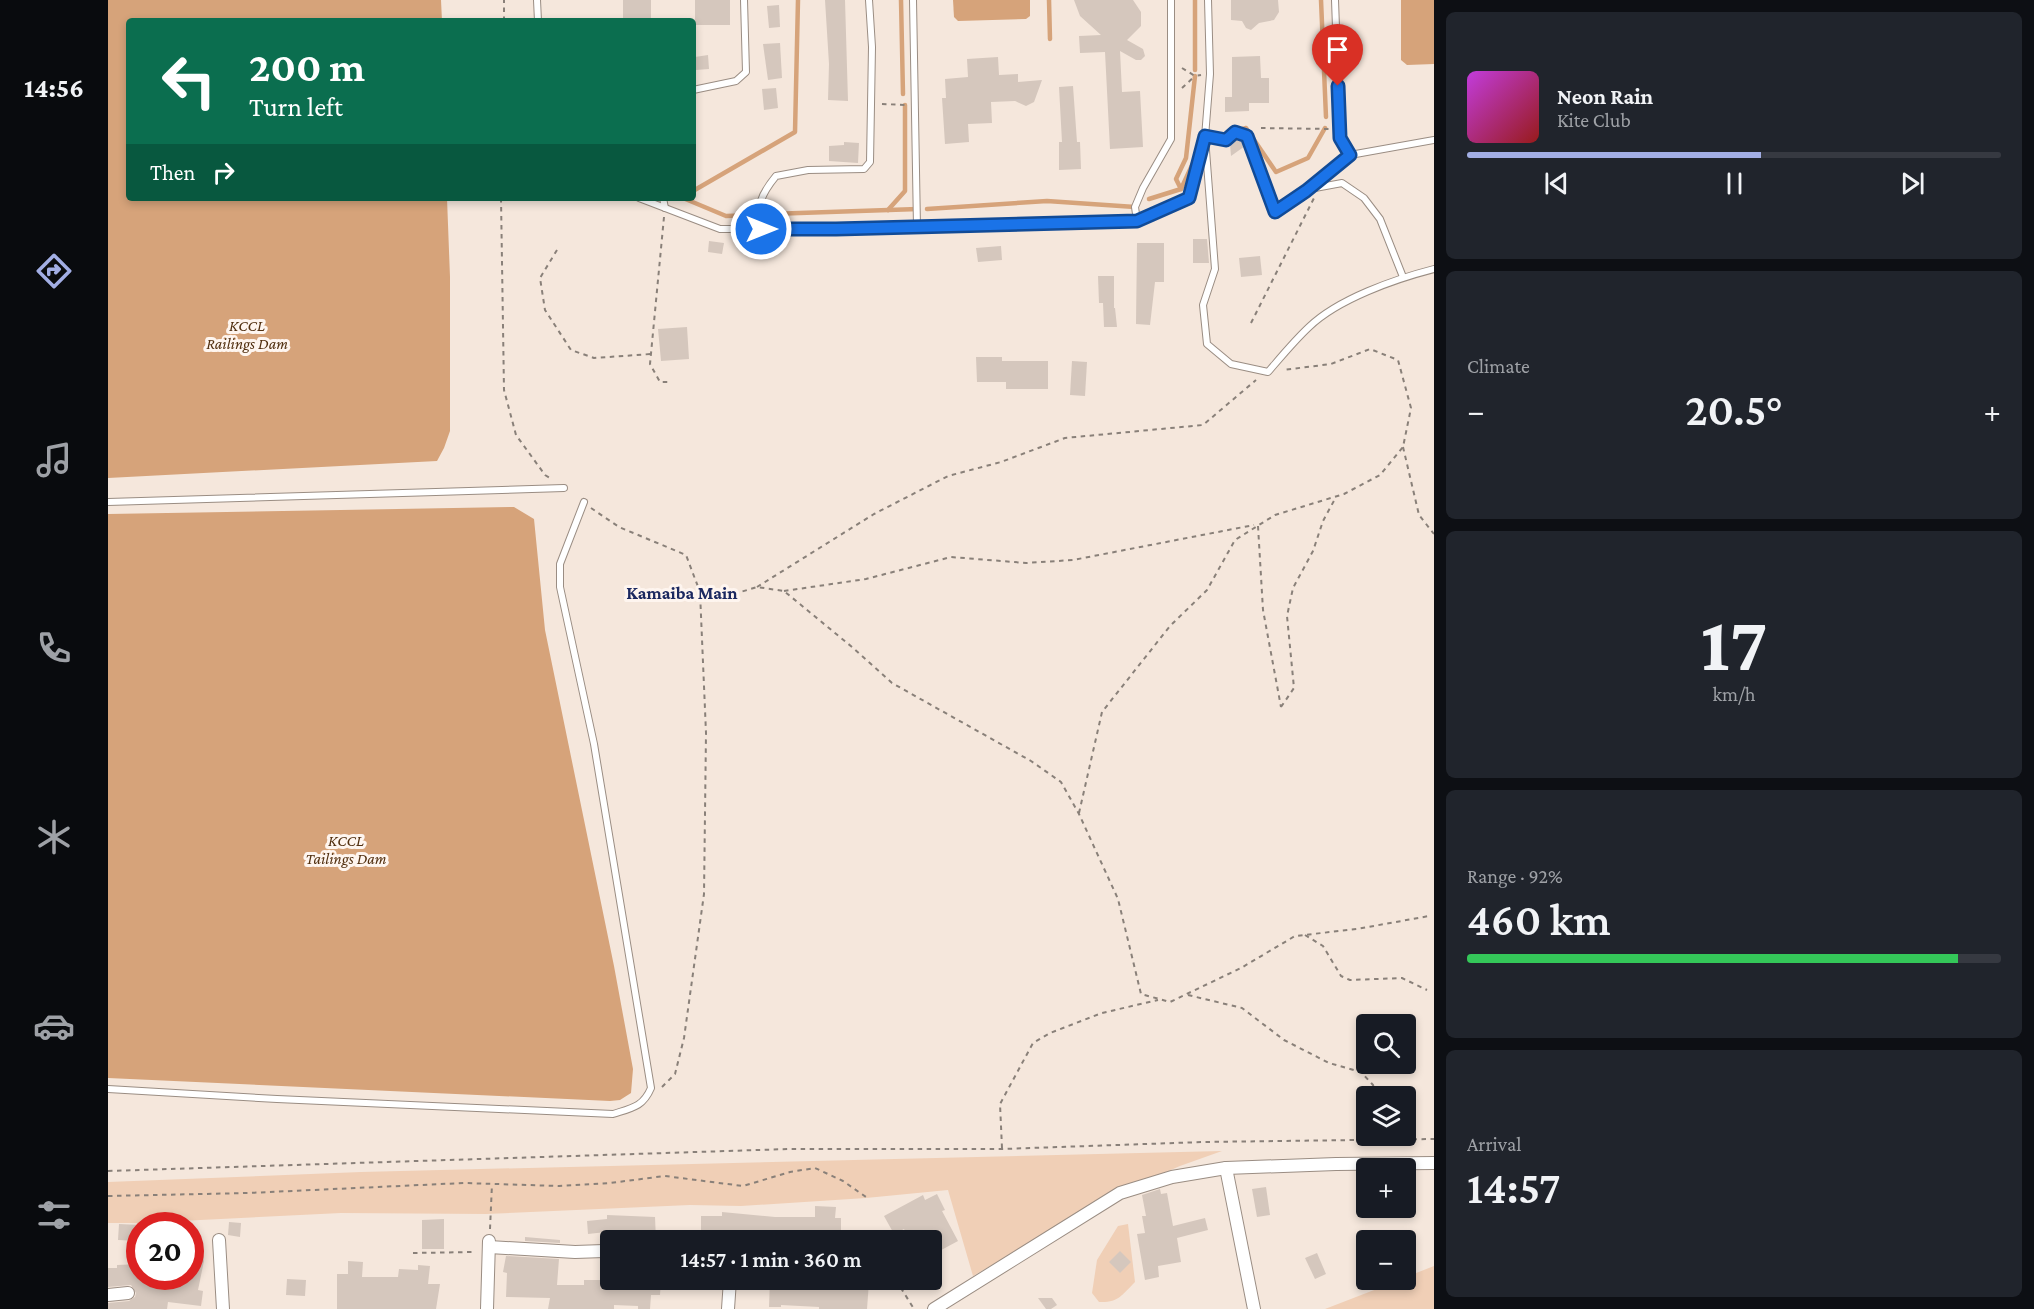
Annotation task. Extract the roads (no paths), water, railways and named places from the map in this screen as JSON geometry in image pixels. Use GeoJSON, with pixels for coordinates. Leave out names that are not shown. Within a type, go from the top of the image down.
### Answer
{"type":"FeatureCollection","features":[{"type":"Feature","properties":{"kind":"street"},"geometry":{"type":"LineString","coordinates":[[934,1309],[1120,1193],[1172,1177],[1226,1168],[1434,1163]]}},
{"type":"Feature","properties":{"kind":"street"},"geometry":{"type":"LineString","coordinates":[[1226,1168],[1254,1309]]}},
{"type":"Feature","properties":{"kind":"street"},"geometry":{"type":"LineString","coordinates":[[219,1240],[223,1309]]}},
{"type":"Feature","properties":{"kind":"street"},"geometry":{"type":"LineString","coordinates":[[487,1309],[489,1248],[600,1251]]}},
{"type":"Feature","properties":{"kind":"street"},"geometry":{"type":"LineString","coordinates":[[728,1309],[729,1290]]}},
{"type":"Feature","properties":{"kind":"street"},"geometry":{"type":"LineString","coordinates":[[108,1295],[128,1293]]}},
{"type":"Feature","properties":{"kind":"lane"},"geometry":{"type":"LineString","coordinates":[[537,0],[538,18]]}},
{"type":"Feature","properties":{"kind":"lane"},"geometry":{"type":"LineString","coordinates":[[696,89],[736,81],[746,72],[744,0]]}},
{"type":"Feature","properties":{"kind":"lane"},"geometry":{"type":"LineString","coordinates":[[761,229],[757,215],[765,189],[776,176],[808,170],[864,169],[870,162],[872,47],[869,0]]}},
{"type":"Feature","properties":{"kind":"lane"},"geometry":{"type":"LineString","coordinates":[[913,0],[918,227]]}},
{"type":"Feature","properties":{"kind":"lane"},"geometry":{"type":"LineString","coordinates":[[1137,221],[1135,207],[1171,139],[1172,0]]}},
{"type":"Feature","properties":{"kind":"lane"},"geometry":{"type":"LineString","coordinates":[[1208,0],[1210,74],[1205,136],[1215,269],[1203,306],[1208,344],[1232,364],[1268,372],[1310,327],[1332,309],[1403,277],[1434,268]]}},
{"type":"Feature","properties":{"kind":"lane"},"geometry":{"type":"LineString","coordinates":[[1335,0],[1340,138],[1350,155]]}},
{"type":"Feature","properties":{"kind":"lane"},"geometry":{"type":"LineString","coordinates":[[1205,136],[1226,140],[1235,132],[1247,136],[1275,212],[1306,191],[1350,155],[1432,139]]}},
{"type":"Feature","properties":{"kind":"lane"},"geometry":{"type":"LineString","coordinates":[[647,201],[720,229],[1137,221],[1189,198],[1205,136]]}},
{"type":"Feature","properties":{"kind":"lane"},"geometry":{"type":"LineString","coordinates":[[1306,191],[1321,185],[1342,183],[1364,198],[1380,219],[1403,277]]}},
{"type":"Feature","properties":{"kind":"lane"},"geometry":{"type":"LineString","coordinates":[[664,201],[665,208]]}},
{"type":"Feature","properties":{"kind":"lane"},"geometry":{"type":"LineString","coordinates":[[108,502],[564,488]]}},
{"type":"Feature","properties":{"kind":"lane"},"geometry":{"type":"LineString","coordinates":[[108,1089],[614,1114],[646,1100],[651,1088],[594,744],[560,587],[560,564],[584,502]]}},
{"type":"Feature","properties":{"kind":"water","name":"KCCL Railings Dam"},"geometry":{"type":"Polygon","coordinates":[[[108,0],[441,0],[442,18],[126,18],[126,201],[447,201],[450,277],[450,431],[437,461],[108,478],[108,0]]]}},
{"type":"Feature","properties":{"kind":"water"},"geometry":{"type":"Polygon","coordinates":[[[953,0],[1030,0],[1030,16],[1026,19],[958,21],[954,17],[953,0]]]}},
{"type":"Feature","properties":{"kind":"water"},"geometry":{"type":"Polygon","coordinates":[[[1401,0],[1434,0],[1434,64],[1407,65],[1401,60],[1401,0]]]}},
{"type":"Feature","properties":{"kind":"water","name":"KCCL Tailings Dam"},"geometry":{"type":"Polygon","coordinates":[[[514,507],[534,519],[545,630],[614,966],[633,1069],[631,1093],[620,1100],[610,1101],[108,1078],[108,514],[514,507]]]}},
{"type":"Feature","properties":{"kind":"waterway"},"geometry":{"type":"LineString","coordinates":[[696,189],[795,132],[798,0]]}},
{"type":"Feature","properties":{"kind":"waterway"},"geometry":{"type":"LineString","coordinates":[[901,0],[903,94]]}},
{"type":"Feature","properties":{"kind":"waterway"},"geometry":{"type":"LineString","coordinates":[[1049,0],[1050,39]]}},
{"type":"Feature","properties":{"kind":"waterway"},"geometry":{"type":"LineString","coordinates":[[1195,0],[1195,70]]}},
{"type":"Feature","properties":{"kind":"waterway"},"geometry":{"type":"LineString","coordinates":[[1321,0],[1326,117]]}},
{"type":"Feature","properties":{"kind":"waterway"},"geometry":{"type":"LineString","coordinates":[[1181,189],[1176,179],[1186,158],[1195,76]]}},
{"type":"Feature","properties":{"kind":"waterway"},"geometry":{"type":"LineString","coordinates":[[888,210],[905,191],[905,105]]}},
{"type":"Feature","properties":{"kind":"waterway"},"geometry":{"type":"LineString","coordinates":[[1219,136],[1246,128],[1276,172],[1308,158],[1325,128]]}},
{"type":"Feature","properties":{"kind":"waterway"},"geometry":{"type":"LineString","coordinates":[[1149,199],[1181,189],[1200,148]]}},
{"type":"Feature","properties":{"kind":"waterway"},"geometry":{"type":"LineString","coordinates":[[690,201],[726,216],[757,215]]}},
{"type":"Feature","properties":{"kind":"waterway"},"geometry":{"type":"LineString","coordinates":[[927,209],[1047,201],[1135,207]]}},
{"type":"Feature","properties":{"kind":"waterway"},"geometry":{"type":"LineString","coordinates":[[770,214],[918,209]]}},
{"type":"Feature","properties":{"kind":"district","name":"Kamaiba Main"},"geometry":{"type":"Point","coordinates":[682,593]}}]}
